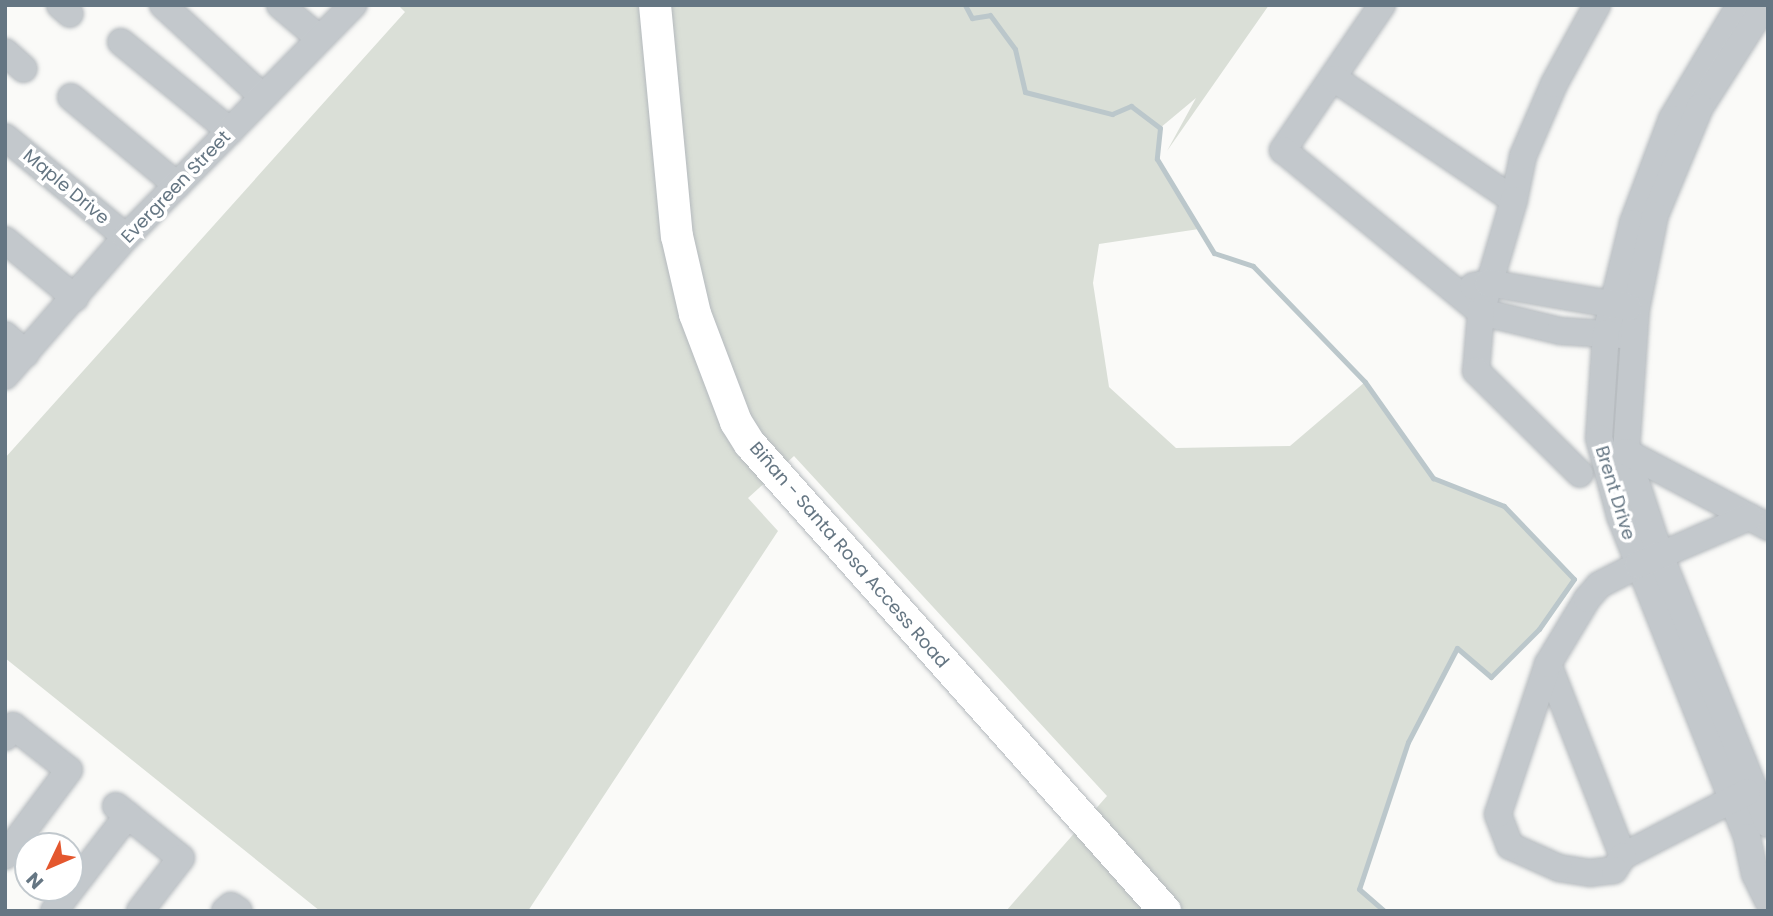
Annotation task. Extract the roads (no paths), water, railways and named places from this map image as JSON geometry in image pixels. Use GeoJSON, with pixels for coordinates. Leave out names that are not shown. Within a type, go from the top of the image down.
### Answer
{"type":"FeatureCollection","features":[{"type":"Feature","properties":{"kind":"main road","name":"Biñan - Santa Rosa Access Road"},"geometry":{"type":"LineString","coordinates":[[636,5],[661,265],[704,397],[743,449],[1109,863],[1165,911]]}},
{"type":"Feature","properties":{"kind":"main road","name":"Biñan - Santa Rosa Access Road"},"geometry":{"type":"LineString","coordinates":[[655,5],[677,236],[715,373],[743,449]]}},
{"type":"Feature","properties":{"kind":"main road","name":"Biñan - Santa Rosa Access Road"},"geometry":{"type":"LineString","coordinates":[[1109,863],[1140,911]]}},
{"type":"Feature","properties":{"kind":"street"},"geometry":{"type":"LineString","coordinates":[[163,5],[262,96]]}},
{"type":"Feature","properties":{"kind":"street"},"geometry":{"type":"LineString","coordinates":[[280,5],[320,39]]}},
{"type":"Feature","properties":{"kind":"street","name":"Evergreen Street"},"geometry":{"type":"LineString","coordinates":[[5,376],[126,237],[353,5]]}},
{"type":"Feature","properties":{"kind":"street"},"geometry":{"type":"LineString","coordinates":[[1382,5],[1335,79],[1283,150],[1481,312],[1560,331],[1633,336]]}},
{"type":"Feature","properties":{"kind":"street"},"geometry":{"type":"LineString","coordinates":[[1580,474],[1476,370],[1481,312],[1514,200],[1523,156],[1538,120],[1597,5]]}},
{"type":"Feature","properties":{"kind":"street","name":"Brent Drive"},"geometry":{"type":"LineString","coordinates":[[1649,560],[1626,452],[1633,336],[1624,306],[1633,223],[1672,120],[1738,20],[1765,5]]}},
{"type":"Feature","properties":{"kind":"street"},"geometry":{"type":"LineString","coordinates":[[121,42],[230,131]]}},
{"type":"Feature","properties":{"kind":"street"},"geometry":{"type":"LineString","coordinates":[[1335,79],[1514,200]]}},
{"type":"Feature","properties":{"kind":"street"},"geometry":{"type":"LineString","coordinates":[[71,97],[177,185]]}},
{"type":"Feature","properties":{"kind":"street","name":"Maple Drive"},"geometry":{"type":"LineString","coordinates":[[5,137],[126,237]]}},
{"type":"Feature","properties":{"kind":"street"},"geometry":{"type":"LineString","coordinates":[[5,240],[75,298]]}},
{"type":"Feature","properties":{"kind":"street"},"geometry":{"type":"LineString","coordinates":[[1454,289],[1488,283],[1624,306]]}},
{"type":"Feature","properties":{"kind":"street","name":"Brent Drive"},"geometry":{"type":"LineString","coordinates":[[1624,306],[1606,333],[1601,456],[1768,824]]}},
{"type":"Feature","properties":{"kind":"street"},"geometry":{"type":"LineString","coordinates":[[5,335],[26,354]]}},
{"type":"Feature","properties":{"kind":"street"},"geometry":{"type":"LineString","coordinates":[[1626,452],[1758,522]]}},
{"type":"Feature","properties":{"kind":"street"},"geometry":{"type":"LineString","coordinates":[[1751,790],[1623,856],[1614,870],[1590,873],[1559,867],[1510,846],[1498,814],[1548,664],[1599,585],[1649,560],[1758,522]]}},
{"type":"Feature","properties":{"kind":"street"},"geometry":{"type":"LineString","coordinates":[[1548,664],[1623,856]]}},
{"type":"Feature","properties":{"kind":"street"},"geometry":{"type":"LineString","coordinates":[[5,737],[13,726],[69,770],[5,856]]}},
{"type":"Feature","properties":{"kind":"street","name":"Brent Drive"},"geometry":{"type":"LineString","coordinates":[[1751,790],[1768,901]]}},
{"type":"Feature","properties":{"kind":"street"},"geometry":{"type":"LineString","coordinates":[[54,911],[122,811],[181,858],[140,911]]}},
{"type":"Feature","properties":{"kind":"street"},"geometry":{"type":"LineString","coordinates":[[225,911],[231,906],[239,911]]}},
{"type":"Feature","properties":{"kind":"waterway"},"geometry":{"type":"LineString","coordinates":[[965,5],[972,18],[990,15],[1015,49],[1025,92],[1112,114],[1131,106],[1160,128],[1157,159],[1214,253],[1253,266],[1365,382],[1433,478],[1504,506],[1574,579],[1539,629],[1491,677],[1457,648],[1408,742],[1359,889],[1384,911]]}}]}
